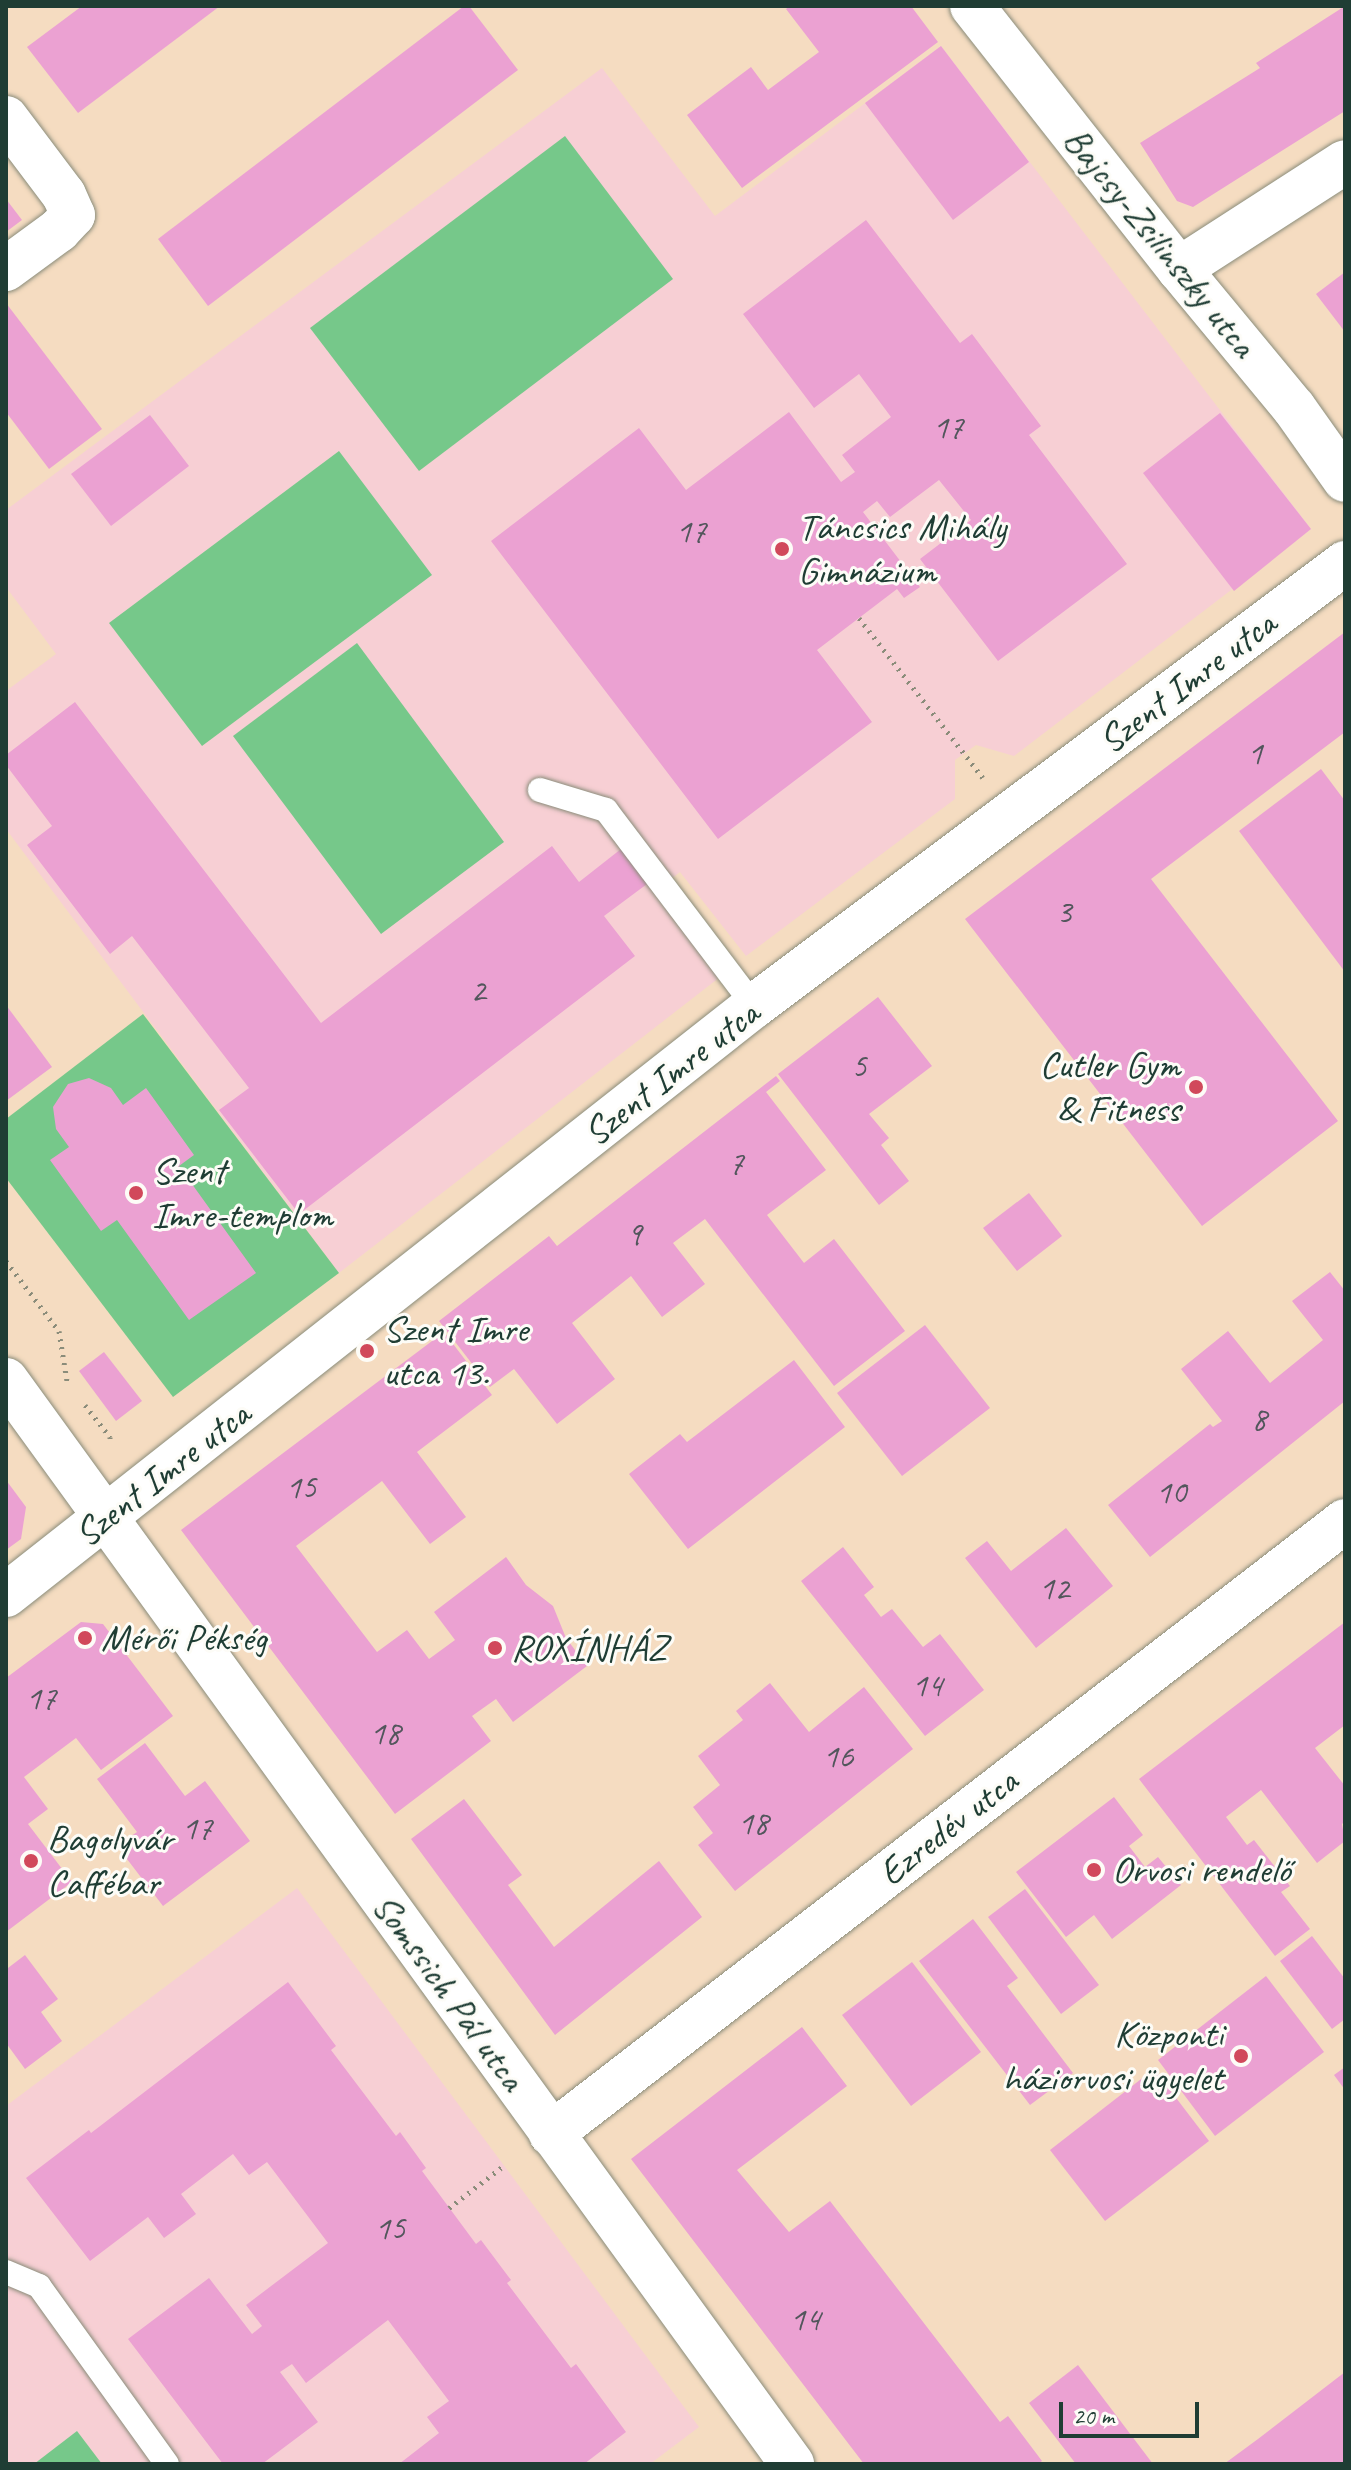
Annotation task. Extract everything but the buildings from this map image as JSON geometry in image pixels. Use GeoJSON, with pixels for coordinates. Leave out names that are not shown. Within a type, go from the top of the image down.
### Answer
{"type":"FeatureCollection","features":[{"type":"Feature","properties":{"kind":"street","name":"Bajcsy-Zsilinszky utca"},"geometry":{"type":"LineString","coordinates":[[972,6],[1179,269],[1294,408],[1345,480]]}},
{"type":"Feature","properties":{"kind":"street"},"geometry":{"type":"LineString","coordinates":[[6,118],[64,195],[73,215],[59,230],[6,269]]}},
{"type":"Feature","properties":{"kind":"street"},"geometry":{"type":"LineString","coordinates":[[1179,269],[1345,162]]}},
{"type":"Feature","properties":{"kind":"street","name":"Szent Imre utca"},"geometry":{"type":"LineString","coordinates":[[6,1595],[754,1006],[1345,563]]}},
{"type":"Feature","properties":{"kind":"street","name":"Somssich Pál utca"},"geometry":{"type":"LineString","coordinates":[[6,1380],[792,2464]]}},
{"type":"Feature","properties":{"kind":"street","name":"Ezredév utca"},"geometry":{"type":"LineString","coordinates":[[551,2134],[1345,1521]]}},
{"type":"Feature","properties":{"kind":"lane"},"geometry":{"type":"LineString","coordinates":[[540,790],[606,810],[754,1006]]}},
{"type":"Feature","properties":{"kind":"lane"},"geometry":{"type":"LineString","coordinates":[[6,2272],[39,2286],[167,2464]]}},
{"type":"Feature","properties":{"kind":"path"},"geometry":{"type":"LineString","coordinates":[[859,618],[1011,814]]}},
{"type":"Feature","properties":{"kind":"path"},"geometry":{"type":"LineString","coordinates":[[6,1261],[59,1331],[66,1379],[75,1391]]}},
{"type":"Feature","properties":{"kind":"path"},"geometry":{"type":"LineString","coordinates":[[84,1402],[110,1437],[109,1451]]}},
{"type":"Feature","properties":{"kind":"path"},"geometry":{"type":"LineString","coordinates":[[449,2208],[502,2167]]}},
{"type":"Feature","properties":{"kind":"shaded area"},"geometry":{"type":"Polygon","coordinates":[[[941,46],[1311,529],[1014,756],[976,745],[955,760],[955,799],[746,956],[680,872],[654,892],[720,977],[339,1273],[6,829],[6,691],[56,654],[6,587],[6,510],[602,68],[715,216],[941,46]]]}},
{"type":"Feature","properties":{"kind":"shaded area"},"geometry":{"type":"Polygon","coordinates":[[[297,1888],[699,2427],[650,2464],[6,2464],[6,2106],[297,1888]]]}},
{"type":"Feature","properties":{"kind":"green space"},"geometry":{"type":"Polygon","coordinates":[[[565,136],[673,279],[419,471],[310,328],[565,136]]]}},
{"type":"Feature","properties":{"kind":"green space"},"geometry":{"type":"Polygon","coordinates":[[[339,451],[432,575],[202,746],[109,623],[339,451]]]}},
{"type":"Feature","properties":{"kind":"green space"},"geometry":{"type":"Polygon","coordinates":[[[357,643],[504,842],[381,934],[233,736],[357,643]]]}},
{"type":"Feature","properties":{"kind":"green space"},"geometry":{"type":"Polygon","coordinates":[[[143,1014],[339,1273],[173,1397],[6,1178],[6,1119],[143,1014]]]}},
{"type":"Feature","properties":{"kind":"green space"},"geometry":{"type":"Polygon","coordinates":[[[77,2431],[102,2464],[34,2464],[77,2431]]]}},
{"type":"Feature","properties":{"kind":"place","name":"Táncsics Mihály Gimnázium"},"geometry":{"type":"Point","coordinates":[782,549]}},
{"type":"Feature","properties":{"kind":"place","name":"Cutler Gym & Fitness"},"geometry":{"type":"Point","coordinates":[1196,1087]}},
{"type":"Feature","properties":{"kind":"place","name":"Szent Imre-templom"},"geometry":{"type":"Point","coordinates":[136,1193]}},
{"type":"Feature","properties":{"kind":"place","name":"Szent Imre utca 13."},"geometry":{"type":"Point","coordinates":[367,1351]}},
{"type":"Feature","properties":{"kind":"place","name":"Mérői Pékség"},"geometry":{"type":"Point","coordinates":[85,1638]}},
{"type":"Feature","properties":{"kind":"place","name":"ROXÍNHÁZ"},"geometry":{"type":"Point","coordinates":[495,1648]}},
{"type":"Feature","properties":{"kind":"place","name":"Bagolyvár Caffébar"},"geometry":{"type":"Point","coordinates":[31,1861]}},
{"type":"Feature","properties":{"kind":"place","name":"Orvosi rendelő"},"geometry":{"type":"Point","coordinates":[1094,1870]}},
{"type":"Feature","properties":{"kind":"place","name":"Központi háziorvosi ügyelet"},"geometry":{"type":"Point","coordinates":[1241,2056]}}]}
